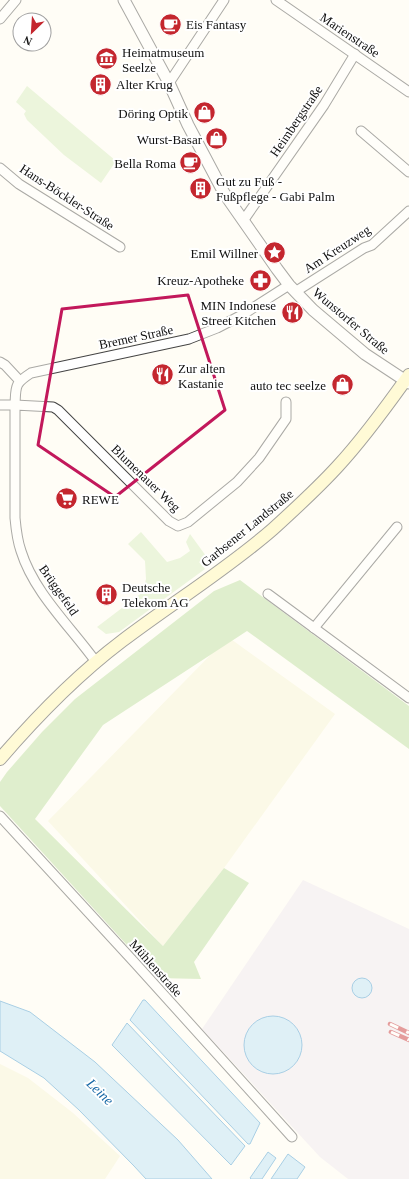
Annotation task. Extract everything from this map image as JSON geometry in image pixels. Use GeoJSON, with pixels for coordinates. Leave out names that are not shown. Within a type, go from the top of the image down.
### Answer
{"type":"FeatureCollection","features":[{"type":"Feature","properties":{"kind":"main road","name":"Garbsener Landstraße"},"geometry":{"type":"LineString","coordinates":[[0,759],[23,732],[96,662],[122,641],[229,563],[272,529],[304,500],[338,466],[408,380]]}},
{"type":"Feature","properties":{"kind":"street"},"geometry":{"type":"LineString","coordinates":[[0,19],[16,0]]}},
{"type":"Feature","properties":{"kind":"street","name":"Wunstorfer Straße"},"geometry":{"type":"LineString","coordinates":[[124,0],[169,84],[188,125],[224,193],[292,288],[314,310],[365,354],[408,380]]}},
{"type":"Feature","properties":{"kind":"street"},"geometry":{"type":"LineString","coordinates":[[169,84],[224,0]]}},
{"type":"Feature","properties":{"kind":"street","name":"Marienstraße"},"geometry":{"type":"LineString","coordinates":[[276,0],[409,92]]}},
{"type":"Feature","properties":{"kind":"street","name":"Heimbergstraße"},"geometry":{"type":"LineString","coordinates":[[243,221],[324,105],[355,54]]}},
{"type":"Feature","properties":{"kind":"street"},"geometry":{"type":"LineString","coordinates":[[361,131],[409,172]]}},
{"type":"Feature","properties":{"kind":"street","name":"Hans-Böckler-Straße"},"geometry":{"type":"LineString","coordinates":[[0,168],[24,186],[120,247]]}},
{"type":"Feature","properties":{"kind":"street","name":"Am Kreuzweg"},"geometry":{"type":"LineString","coordinates":[[292,288],[372,245],[409,211]]}},
{"type":"Feature","properties":{"kind":"street","name":"Bremer Straße"},"geometry":{"type":"LineString","coordinates":[[19,380],[31,373],[190,339],[217,328],[292,288]]}},
{"type":"Feature","properties":{"kind":"street"},"geometry":{"type":"LineString","coordinates":[[0,362],[5,365],[19,380],[15,390],[15,405],[0,405]]}},
{"type":"Feature","properties":{"kind":"street","name":"Blumenauer Weg"},"geometry":{"type":"LineString","coordinates":[[15,405],[53,407],[58,410],[169,521],[178,526],[188,522],[237,482],[259,458],[286,419],[286,402]]}},
{"type":"Feature","properties":{"kind":"street","name":"Brüggefeld"},"geometry":{"type":"LineString","coordinates":[[15,405],[15,518],[20,550],[30,574],[44,595],[96,662]]}},
{"type":"Feature","properties":{"kind":"street"},"geometry":{"type":"LineString","coordinates":[[314,628],[397,527]]}},
{"type":"Feature","properties":{"kind":"street"},"geometry":{"type":"LineString","coordinates":[[268,594],[409,698]]}},
{"type":"Feature","properties":{"kind":"street","name":"Mühlenstraße"},"geometry":{"type":"LineString","coordinates":[[0,816],[292,1138]]}},
{"type":"Feature","properties":{"kind":"highlighted area"},"geometry":{"type":"Polygon","coordinates":[[[188,295],[225,410],[115,497],[38,445],[62,309],[188,295]]]}},
{"type":"Feature","properties":{"kind":"shaded area"},"geometry":{"type":"Polygon","coordinates":[[[228,637],[335,714],[224,868],[163,946],[48,821],[228,637]]]}},
{"type":"Feature","properties":{"kind":"shaded area"},"geometry":{"type":"Polygon","coordinates":[[[303,880],[409,929],[409,1179],[348,1179],[320,1157],[202,1029],[303,880]]]}},
{"type":"Feature","properties":{"kind":"shaded area"},"geometry":{"type":"Polygon","coordinates":[[[0,1064],[28,1078],[73,1113],[120,1156],[105,1179],[0,1179],[0,1064]]]}},
{"type":"Feature","properties":{"kind":"green space"},"geometry":{"type":"Polygon","coordinates":[[[27,86],[116,161],[101,183],[64,155],[27,120],[24,114],[26,111],[16,102],[27,86]]]}},
{"type":"Feature","properties":{"kind":"green space"},"geometry":{"type":"Polygon","coordinates":[[[141,532],[167,562],[180,558],[190,551],[186,542],[190,534],[206,556],[199,562],[205,569],[119,632],[106,634],[97,627],[143,592],[146,579],[145,561],[128,544],[141,532]]]}},
{"type":"Feature","properties":{"kind":"green space"},"geometry":{"type":"Polygon","coordinates":[[[240,580],[409,706],[409,749],[247,631],[103,725],[35,819],[163,946],[224,868],[249,883],[194,962],[201,979],[157,978],[0,806],[0,782],[42,732],[75,699],[214,591],[240,580]]]}},
{"type":"Feature","properties":{"kind":"water"},"geometry":{"type":"Polygon","coordinates":[[[358,978],[366,978],[372,984],[372,992],[366,998],[358,998],[352,992],[352,984],[358,978]]]}},
{"type":"Feature","properties":{"kind":"water"},"geometry":{"type":"Polygon","coordinates":[[[143,1000],[145,1000],[260,1123],[250,1144],[248,1144],[130,1020],[143,1000]]]}},
{"type":"Feature","properties":{"kind":"water","name":"Leine"},"geometry":{"type":"Polygon","coordinates":[[[0,1001],[30,1012],[95,1062],[178,1140],[212,1179],[146,1179],[79,1110],[44,1078],[0,1051],[0,1001]]]}},
{"type":"Feature","properties":{"kind":"water"},"geometry":{"type":"Polygon","coordinates":[[[273,1016],[284,1018],[297,1029],[300,1034],[302,1045],[300,1056],[289,1069],[284,1072],[273,1074],[262,1072],[249,1061],[246,1056],[244,1045],[246,1034],[257,1021],[262,1018],[273,1016]]]}},
{"type":"Feature","properties":{"kind":"water"},"geometry":{"type":"Polygon","coordinates":[[[127,1023],[245,1146],[231,1165],[112,1045],[127,1023]]]}},
{"type":"Feature","properties":{"kind":"water"},"geometry":{"type":"Polygon","coordinates":[[[268,1152],[276,1158],[262,1179],[251,1179],[250,1178],[268,1152]]]}},
{"type":"Feature","properties":{"kind":"water"},"geometry":{"type":"Polygon","coordinates":[[[288,1154],[305,1167],[297,1179],[271,1179],[288,1154]]]}},
{"type":"Feature","properties":{"kind":"railway"},"geometry":{"type":"LineString","coordinates":[[390,1024],[409,1033]]}},
{"type":"Feature","properties":{"kind":"railway"},"geometry":{"type":"LineString","coordinates":[[391,1032],[409,1040]]}},
{"type":"Feature","properties":{"kind":"place","name":"Eis Fantasy"},"geometry":{"type":"Point","coordinates":[170,24]}},
{"type":"Feature","properties":{"kind":"place","name":"Heimatmuseum Seelze"},"geometry":{"type":"Point","coordinates":[106,59]}},
{"type":"Feature","properties":{"kind":"place","name":"Alter Krug"},"geometry":{"type":"Point","coordinates":[101,84]}},
{"type":"Feature","properties":{"kind":"place","name":"Döring Optik"},"geometry":{"type":"Point","coordinates":[204,113]}},
{"type":"Feature","properties":{"kind":"place","name":"Wurst-Basar"},"geometry":{"type":"Point","coordinates":[217,139]}},
{"type":"Feature","properties":{"kind":"place","name":"Bella Roma"},"geometry":{"type":"Point","coordinates":[191,163]}},
{"type":"Feature","properties":{"kind":"place","name":"Gut zu Fuß - Fußpflege - Gabi Palm"},"geometry":{"type":"Point","coordinates":[201,188]}},
{"type":"Feature","properties":{"kind":"place","name":"Emil Willner"},"geometry":{"type":"Point","coordinates":[274,253]}},
{"type":"Feature","properties":{"kind":"place","name":"Kreuz-Apotheke"},"geometry":{"type":"Point","coordinates":[260,280]}},
{"type":"Feature","properties":{"kind":"place","name":"MIN Indonese Street Kitchen"},"geometry":{"type":"Point","coordinates":[292,312]}},
{"type":"Feature","properties":{"kind":"place","name":"Zur alten Kastanie"},"geometry":{"type":"Point","coordinates":[162,375]}},
{"type":"Feature","properties":{"kind":"place","name":"auto tec seelze"},"geometry":{"type":"Point","coordinates":[342,385]}},
{"type":"Feature","properties":{"kind":"place","name":"REWE"},"geometry":{"type":"Point","coordinates":[66,499]}},
{"type":"Feature","properties":{"kind":"place","name":"Deutsche Telekom AG"},"geometry":{"type":"Point","coordinates":[106,594]}}]}
